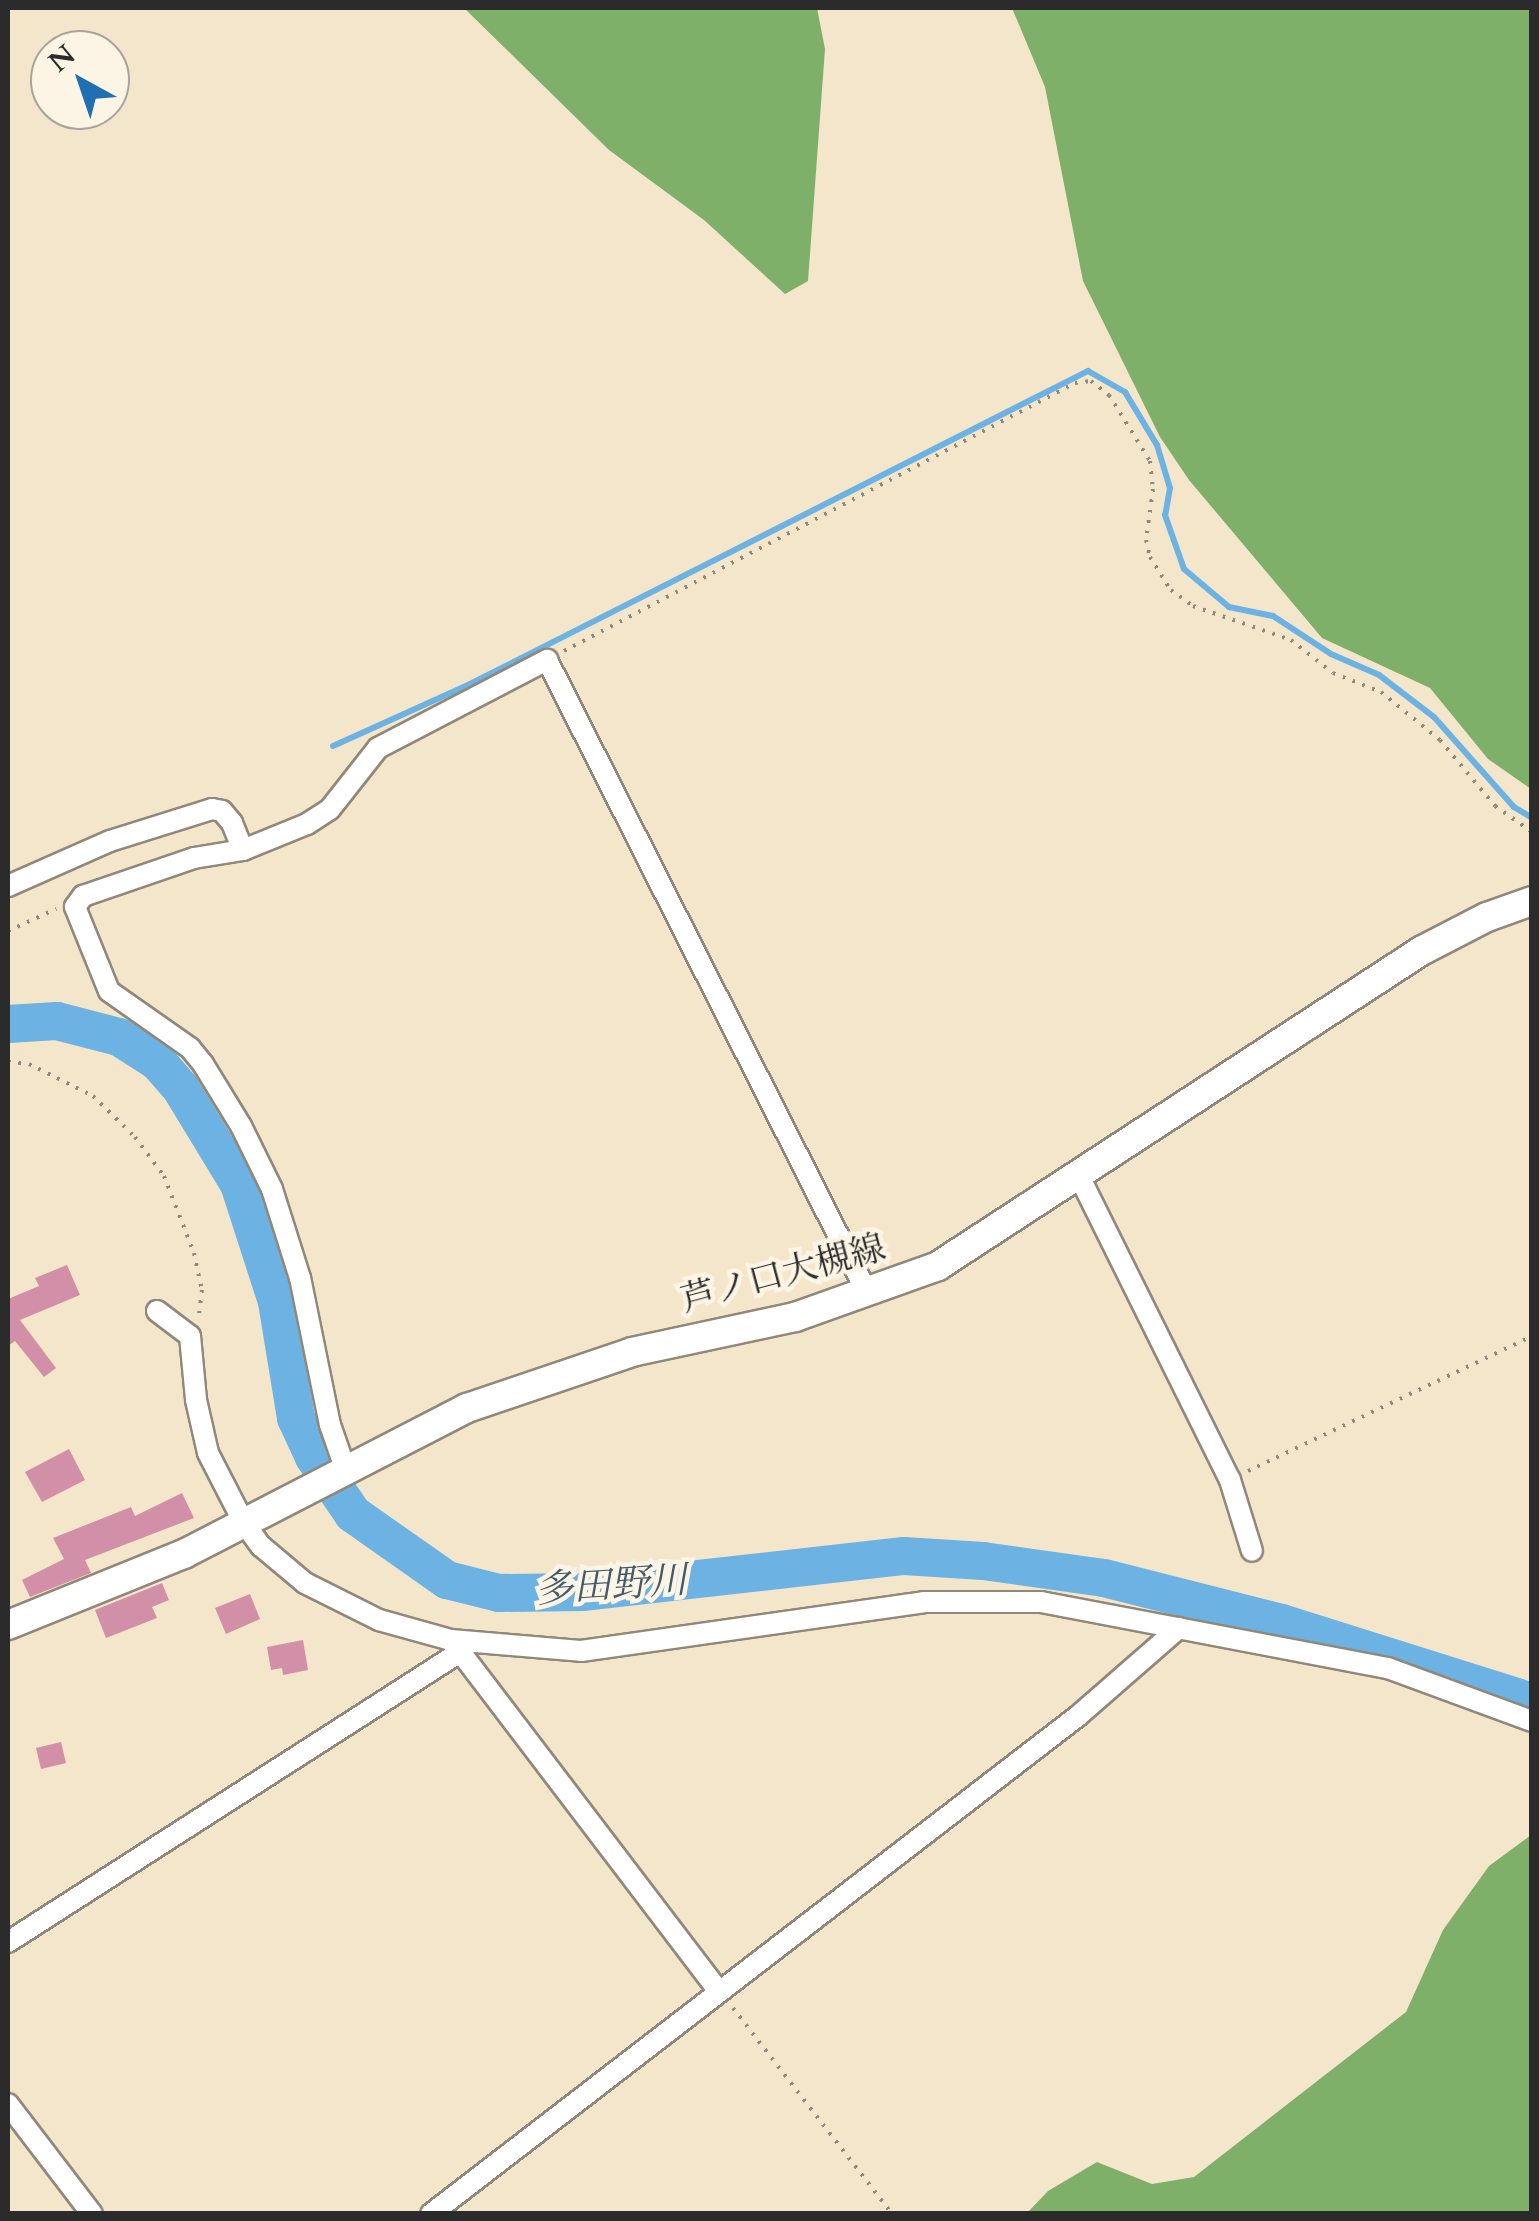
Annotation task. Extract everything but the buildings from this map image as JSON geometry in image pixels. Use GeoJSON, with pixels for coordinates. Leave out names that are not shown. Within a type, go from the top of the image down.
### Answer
{"type":"FeatureCollection","features":[{"type":"Feature","properties":{"kind":"main road","name":"芦ノ口大槻線"},"geometry":{"type":"LineString","coordinates":[[8,1625],[184,1554],[467,1408],[536,1381],[632,1352],[796,1317],[938,1266],[1421,951],[1487,917],[1532,901]]}},
{"type":"Feature","properties":{"kind":"street"},"geometry":{"type":"LineString","coordinates":[[345,1468],[330,1425],[300,1278],[272,1189],[242,1126],[197,1056],[109,991],[75,908],[83,896],[194,858],[243,850],[308,824],[330,808],[365,762],[398,735],[547,660],[868,1294]]}},
{"type":"Feature","properties":{"kind":"street"},"geometry":{"type":"LineString","coordinates":[[8,886],[110,841],[212,809],[222,811],[232,823],[243,850]]}},
{"type":"Feature","properties":{"kind":"street"},"geometry":{"type":"LineString","coordinates":[[1079,1176],[1230,1480],[1252,1551]]}},
{"type":"Feature","properties":{"kind":"street"},"geometry":{"type":"LineString","coordinates":[[156,1311],[188,1332],[208,1453],[244,1524],[278,1562],[336,1602],[455,1646],[581,1651],[924,1602],[1041,1602],[1388,1668],[1532,1721]]}},
{"type":"Feature","properties":{"kind":"street"},"geometry":{"type":"LineString","coordinates":[[430,2214],[1078,1716],[1178,1628]]}},
{"type":"Feature","properties":{"kind":"street"},"geometry":{"type":"LineString","coordinates":[[8,1942],[455,1646]]}},
{"type":"Feature","properties":{"kind":"street"},"geometry":{"type":"LineString","coordinates":[[455,1646],[720,1991]]}},
{"type":"Feature","properties":{"kind":"street"},"geometry":{"type":"LineString","coordinates":[[8,2104],[92,2214]]}},
{"type":"Feature","properties":{"kind":"path"},"geometry":{"type":"LineString","coordinates":[[547,660],[1075,383],[1091,381],[1109,395],[1150,461],[1154,489],[1146,540],[1150,557],[1171,590],[1193,606],[1291,640],[1332,673],[1382,692],[1440,740],[1495,806],[1532,832]]}},
{"type":"Feature","properties":{"kind":"path"},"geometry":{"type":"LineString","coordinates":[[8,931],[83,896]]}},
{"type":"Feature","properties":{"kind":"path"},"geometry":{"type":"LineString","coordinates":[[8,1062],[28,1064],[93,1096],[135,1136],[164,1176],[194,1253],[202,1290],[200,1316],[188,1332]]}},
{"type":"Feature","properties":{"kind":"path"},"geometry":{"type":"LineString","coordinates":[[1230,1480],[1532,1336]]}},
{"type":"Feature","properties":{"kind":"path"},"geometry":{"type":"LineString","coordinates":[[720,1991],[892,2214]]}},
{"type":"Feature","properties":{"kind":"green space"},"geometry":{"type":"Polygon","coordinates":[[[464,8],[817,8],[825,49],[808,281],[785,294],[704,220],[609,150],[464,8]]]}},
{"type":"Feature","properties":{"kind":"green space"},"geometry":{"type":"Polygon","coordinates":[[[1012,8],[1531,8],[1531,789],[1488,759],[1430,688],[1322,638],[1189,480],[1160,437],[1083,281],[1045,87],[1012,8]]]}},
{"type":"Feature","properties":{"kind":"green space"},"geometry":{"type":"Polygon","coordinates":[[[1531,1835],[1531,2213],[1027,2213],[1048,2191],[1097,2162],[1152,2184],[1194,2177],[1406,2012],[1443,1930],[1489,1866],[1531,1835]]]}},
{"type":"Feature","properties":{"kind":"waterway"},"geometry":{"type":"LineString","coordinates":[[333,746],[470,684],[1088,371],[1125,392],[1157,445],[1170,488],[1165,515],[1184,569],[1229,607],[1273,616],[1331,654],[1379,675],[1434,717],[1514,807],[1532,818]]}},
{"type":"Feature","properties":{"kind":"waterway","name":"多田野川"},"geometry":{"type":"LineString","coordinates":[[8,1024],[57,1021],[119,1037],[158,1062],[180,1087],[239,1184],[277,1302],[296,1418],[314,1457],[353,1514],[447,1580],[499,1593],[582,1592],[904,1556],[983,1561],[1104,1578],[1282,1623],[1532,1702]]}}]}
